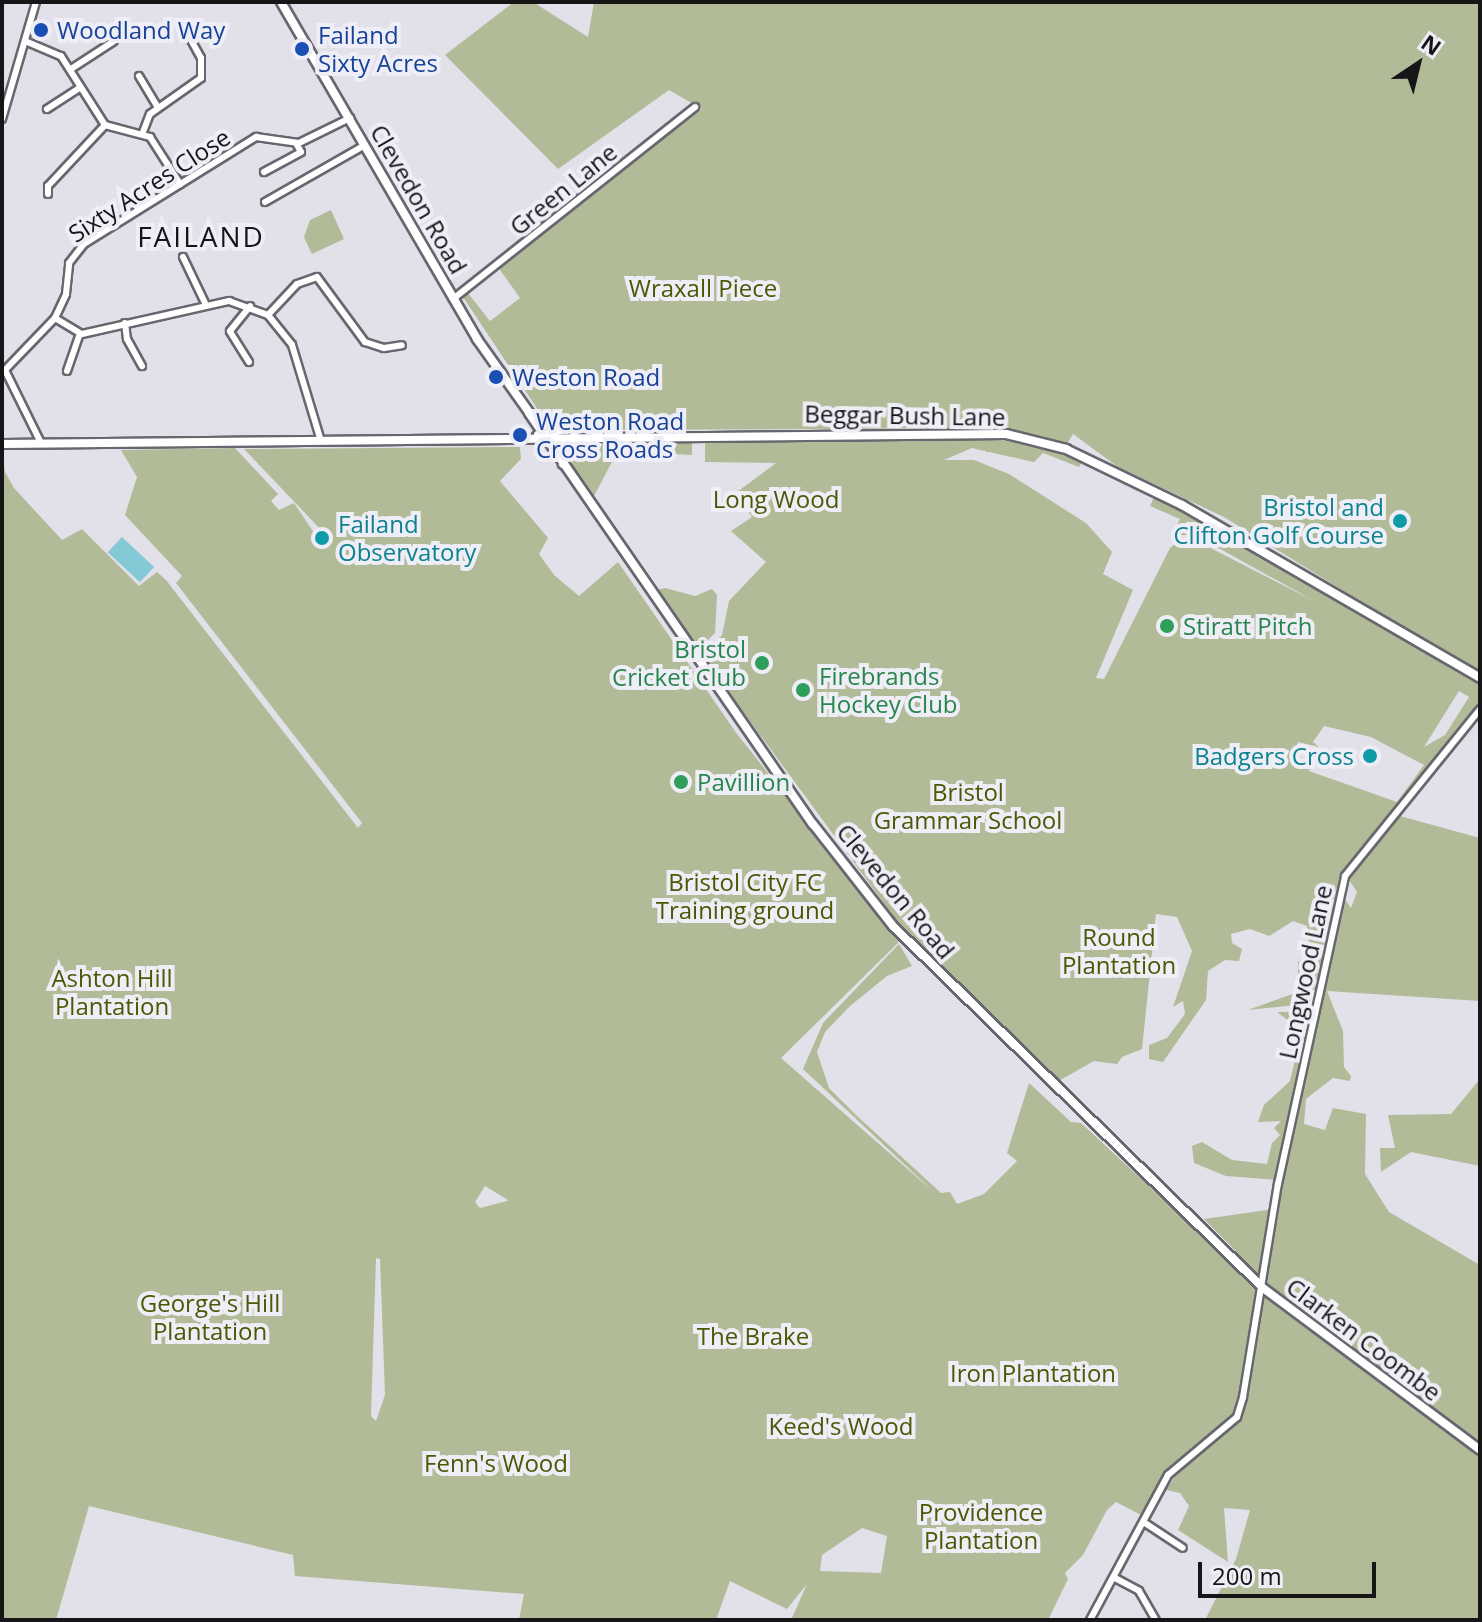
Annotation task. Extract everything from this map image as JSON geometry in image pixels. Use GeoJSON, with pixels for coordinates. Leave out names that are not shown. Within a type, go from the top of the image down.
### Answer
{"type":"FeatureCollection","features":[{"type":"Feature","properties":{"kind":"main road","name":"Clevedon Road"},"geometry":{"type":"LineString","coordinates":[[281,2],[453,299],[563,464],[813,824],[893,926],[1263,1288]]}},
{"type":"Feature","properties":{"kind":"main road","name":"Beggar Bush Lane"},"geometry":{"type":"LineString","coordinates":[[545,436],[576,427],[605,435]]}},
{"type":"Feature","properties":{"kind":"main road","name":"Beggar Bush Lane"},"geometry":{"type":"LineString","coordinates":[[545,436],[1006,434],[1066,449],[1251,541],[1480,678]]}},
{"type":"Feature","properties":{"kind":"main road"},"geometry":{"type":"LineString","coordinates":[[2,444],[530,439],[545,436]]}},
{"type":"Feature","properties":{"kind":"main road"},"geometry":{"type":"LineString","coordinates":[[563,464],[574,436]]}},
{"type":"Feature","properties":{"kind":"main road","name":"Clarken Coombe"},"geometry":{"type":"LineString","coordinates":[[1263,1288],[1480,1450]]}},
{"type":"Feature","properties":{"kind":"street"},"geometry":{"type":"LineString","coordinates":[[2,119],[36,2]]}},
{"type":"Feature","properties":{"kind":"street"},"geometry":{"type":"LineString","coordinates":[[143,132],[147,118],[201,78],[201,58],[190,33]]}},
{"type":"Feature","properties":{"kind":"street"},"geometry":{"type":"LineString","coordinates":[[25,41],[55,51],[71,69],[105,125],[143,132],[180,184]]}},
{"type":"Feature","properties":{"kind":"street"},"geometry":{"type":"LineString","coordinates":[[71,69],[95,50],[114,41]]}},
{"type":"Feature","properties":{"kind":"street"},"geometry":{"type":"LineString","coordinates":[[143,79],[158,108]]}},
{"type":"Feature","properties":{"kind":"street"},"geometry":{"type":"LineString","coordinates":[[53,108],[81,87]]}},
{"type":"Feature","properties":{"kind":"street","name":"Green Lane"},"geometry":{"type":"LineString","coordinates":[[453,299],[695,107]]}},
{"type":"Feature","properties":{"kind":"street"},"geometry":{"type":"LineString","coordinates":[[264,172],[301,152],[296,143],[350,118]]}},
{"type":"Feature","properties":{"kind":"street"},"geometry":{"type":"LineString","coordinates":[[48,194],[48,186],[105,125]]}},
{"type":"Feature","properties":{"kind":"street","name":"Sixty Acres Close"},"geometry":{"type":"LineString","coordinates":[[55,318],[66,294],[69,263],[81,246],[256,137],[296,143]]}},
{"type":"Feature","properties":{"kind":"street"},"geometry":{"type":"LineString","coordinates":[[265,202],[365,145]]}},
{"type":"Feature","properties":{"kind":"street"},"geometry":{"type":"LineString","coordinates":[[194,257],[185,259],[205,303]]}},
{"type":"Feature","properties":{"kind":"street"},"geometry":{"type":"LineString","coordinates":[[268,315],[297,284],[317,277],[365,342],[397,348]]}},
{"type":"Feature","properties":{"kind":"street"},"geometry":{"type":"LineString","coordinates":[[41,443],[5,370],[55,318],[80,334],[205,303],[229,301],[268,315],[298,358],[321,441]]}},
{"type":"Feature","properties":{"kind":"street"},"geometry":{"type":"LineString","coordinates":[[249,362],[238,352],[230,331],[250,306]]}},
{"type":"Feature","properties":{"kind":"street"},"geometry":{"type":"LineString","coordinates":[[125,323],[142,362]]}},
{"type":"Feature","properties":{"kind":"street"},"geometry":{"type":"LineString","coordinates":[[67,371],[80,334]]}},
{"type":"Feature","properties":{"kind":"street","name":"Longwood Lane"},"geometry":{"type":"LineString","coordinates":[[1090,1620],[1173,1469],[1237,1417],[1292,1121],[1345,876],[1480,709]]}},
{"type":"Feature","properties":{"kind":"street"},"geometry":{"type":"LineString","coordinates":[[1145,1523],[1183,1548]]}},
{"type":"Feature","properties":{"kind":"street"},"geometry":{"type":"LineString","coordinates":[[1115,1578],[1139,1591],[1156,1620]]}},
{"type":"Feature","properties":{"kind":"green space","name":"Wraxall Piece"},"geometry":{"type":"Polygon","coordinates":[[[514,2],[533,2],[588,37],[594,2],[1480,2],[1480,675],[1224,517],[1118,467],[1073,434],[1067,444],[1004,428],[604,430],[578,422],[546,422],[463,297],[467,292],[490,321],[520,298],[498,267],[702,109],[669,90],[558,169],[445,55],[514,2]]]}},
{"type":"Feature","properties":{"kind":"green space"},"geometry":{"type":"Polygon","coordinates":[[[331,210],[344,239],[312,254],[304,237],[310,220],[331,210]]]}},
{"type":"Feature","properties":{"kind":"green space"},"geometry":{"type":"Polygon","coordinates":[[[988,438],[1041,447],[1082,461],[1079,467],[1043,453],[1034,462],[972,448],[944,460],[974,460],[1009,474],[1086,523],[1112,552],[1103,574],[1133,590],[1096,678],[1104,679],[1170,548],[1180,540],[1191,538],[1316,602],[1195,535],[1172,535],[1180,519],[1150,506],[1155,495],[1233,533],[1480,683],[1480,711],[1437,760],[1400,816],[1480,838],[1480,1001],[1327,991],[1343,1031],[1344,1067],[1351,1076],[1350,1081],[1333,1078],[1306,1099],[1304,1124],[1325,1130],[1333,1108],[1366,1114],[1365,1174],[1389,1212],[1480,1265],[1480,1620],[1205,1620],[1236,1559],[1250,1510],[1224,1508],[1228,1562],[1178,1530],[1189,1506],[1180,1493],[1166,1490],[1184,1463],[1182,1457],[1164,1473],[1141,1515],[1116,1502],[1107,1510],[1083,1555],[1065,1573],[1068,1579],[1048,1620],[791,1620],[807,1584],[787,1609],[730,1581],[716,1620],[519,1620],[524,1594],[295,1576],[293,1555],[89,1506],[56,1620],[2,1620],[2,451],[5,472],[14,488],[62,540],[82,529],[139,586],[157,572],[166,580],[358,828],[362,823],[176,583],[182,576],[125,515],[137,477],[121,450],[235,448],[278,494],[271,501],[279,510],[294,503],[321,543],[328,540],[325,534],[244,449],[520,447],[521,459],[500,481],[548,538],[539,554],[554,575],[579,596],[618,562],[737,734],[901,940],[781,1058],[936,1194],[803,1069],[823,1023],[899,944],[912,966],[887,976],[850,1006],[825,1032],[817,1052],[829,1088],[856,1115],[941,1193],[950,1192],[957,1204],[984,1194],[1017,1161],[1007,1153],[1029,1083],[1071,1122],[1081,1123],[1274,1302],[1276,1292],[1204,1219],[1274,1209],[1279,1180],[1226,1176],[1194,1163],[1192,1146],[1202,1142],[1232,1160],[1267,1164],[1272,1143],[1280,1135],[1274,1128],[1281,1121],[1258,1122],[1264,1105],[1290,1081],[1302,1031],[1277,1012],[1304,1012],[1305,1004],[1248,1010],[1298,992],[1298,962],[1310,952],[1307,926],[1293,921],[1269,936],[1250,929],[1231,934],[1232,943],[1242,949],[1239,961],[1225,960],[1208,971],[1206,1000],[1163,1062],[1149,1059],[1149,1045],[1167,1038],[1185,1014],[1183,1001],[1173,1007],[1192,951],[1177,917],[1156,914],[1142,1049],[1122,1057],[1117,1064],[1094,1061],[1057,1082],[897,921],[702,656],[722,635],[729,601],[766,562],[731,531],[752,517],[737,492],[776,463],[705,462],[705,440],[988,438]],[[1459,691],[1424,747],[1445,735],[1469,697],[1459,691]],[[1324,726],[1313,742],[1319,747],[1298,742],[1292,761],[1313,762],[1309,771],[1397,802],[1424,765],[1371,737],[1324,726]],[[1344,872],[1338,889],[1351,908],[1357,892],[1344,872]],[[485,1186],[475,1202],[480,1208],[508,1200],[485,1186]],[[376,1258],[371,1416],[376,1421],[385,1395],[380,1259],[376,1258]],[[862,1528],[822,1555],[820,1571],[881,1573],[887,1536],[862,1528]]]}},
{"type":"Feature","properties":{"kind":"green space"},"geometry":{"type":"Polygon","coordinates":[[[630,440],[614,458],[594,496],[572,464],[576,450],[589,443],[630,440]]]}},
{"type":"Feature","properties":{"kind":"green space"},"geometry":{"type":"Polygon","coordinates":[[[637,440],[692,440],[692,455],[639,452],[637,440]]]}},
{"type":"Feature","properties":{"kind":"green space"},"geometry":{"type":"Polygon","coordinates":[[[665,588],[695,596],[712,589],[717,595],[715,633],[698,650],[656,590],[665,588]]]}},
{"type":"Feature","properties":{"kind":"green space"},"geometry":{"type":"Polygon","coordinates":[[[1480,1079],[1480,1166],[1411,1152],[1381,1172],[1380,1148],[1395,1148],[1388,1115],[1451,1114],[1480,1079]]]}},
{"type":"Feature","properties":{"kind":"water"},"geometry":{"type":"Polygon","coordinates":[[[122,537],[154,567],[140,582],[108,552],[122,537]]]}},
{"type":"Feature","properties":{"kind":"place","name":"Woodland Way"},"geometry":{"type":"Point","coordinates":[41,30]}},
{"type":"Feature","properties":{"kind":"place","name":"Failand Sixty Acres"},"geometry":{"type":"Point","coordinates":[302,49]}},
{"type":"Feature","properties":{"kind":"place","name":"Weston Road"},"geometry":{"type":"Point","coordinates":[496,377]}},
{"type":"Feature","properties":{"kind":"place","name":"Weston Road Cross Roads"},"geometry":{"type":"Point","coordinates":[520,435]}},
{"type":"Feature","properties":{"kind":"place","name":"Bristol and Clifton Golf Course"},"geometry":{"type":"Point","coordinates":[1400,521]}},
{"type":"Feature","properties":{"kind":"place","name":"Failand Observatory"},"geometry":{"type":"Point","coordinates":[322,538]}},
{"type":"Feature","properties":{"kind":"place","name":"Stiratt Pitch"},"geometry":{"type":"Point","coordinates":[1167,626]}},
{"type":"Feature","properties":{"kind":"place","name":"Bristol Cricket Club"},"geometry":{"type":"Point","coordinates":[762,663]}},
{"type":"Feature","properties":{"kind":"place","name":"Firebrands Hockey Club"},"geometry":{"type":"Point","coordinates":[803,690]}},
{"type":"Feature","properties":{"kind":"place","name":"Badgers Cross"},"geometry":{"type":"Point","coordinates":[1370,756]}},
{"type":"Feature","properties":{"kind":"place","name":"Pavillion"},"geometry":{"type":"Point","coordinates":[681,782]}},
{"type":"Feature","properties":{"kind":"district","name":"FAILAND"},"geometry":{"type":"Point","coordinates":[201,236]}},
{"type":"Feature","properties":{"kind":"park label","name":"Long Wood"},"geometry":{"type":"Point","coordinates":[776,499]}},
{"type":"Feature","properties":{"kind":"park label","name":"Bristol Grammar School"},"geometry":{"type":"Point","coordinates":[968,806]}},
{"type":"Feature","properties":{"kind":"park label","name":"Bristol City FC Training ground"},"geometry":{"type":"Point","coordinates":[745,896]}},
{"type":"Feature","properties":{"kind":"park label","name":"Round Plantation"},"geometry":{"type":"Point","coordinates":[1119,951]}},
{"type":"Feature","properties":{"kind":"park label","name":"Ashton Hill Plantation"},"geometry":{"type":"Point","coordinates":[112,992]}},
{"type":"Feature","properties":{"kind":"park label","name":"George's Hill Plantation"},"geometry":{"type":"Point","coordinates":[210,1317]}},
{"type":"Feature","properties":{"kind":"park label","name":"The Brake"},"geometry":{"type":"Point","coordinates":[753,1336]}},
{"type":"Feature","properties":{"kind":"park label","name":"Iron Plantation"},"geometry":{"type":"Point","coordinates":[1033,1373]}},
{"type":"Feature","properties":{"kind":"park label","name":"Keed's Wood"},"geometry":{"type":"Point","coordinates":[841,1426]}},
{"type":"Feature","properties":{"kind":"park label","name":"Fenn's Wood"},"geometry":{"type":"Point","coordinates":[496,1463]}},
{"type":"Feature","properties":{"kind":"park label","name":"Providence Plantation"},"geometry":{"type":"Point","coordinates":[981,1526]}}]}
